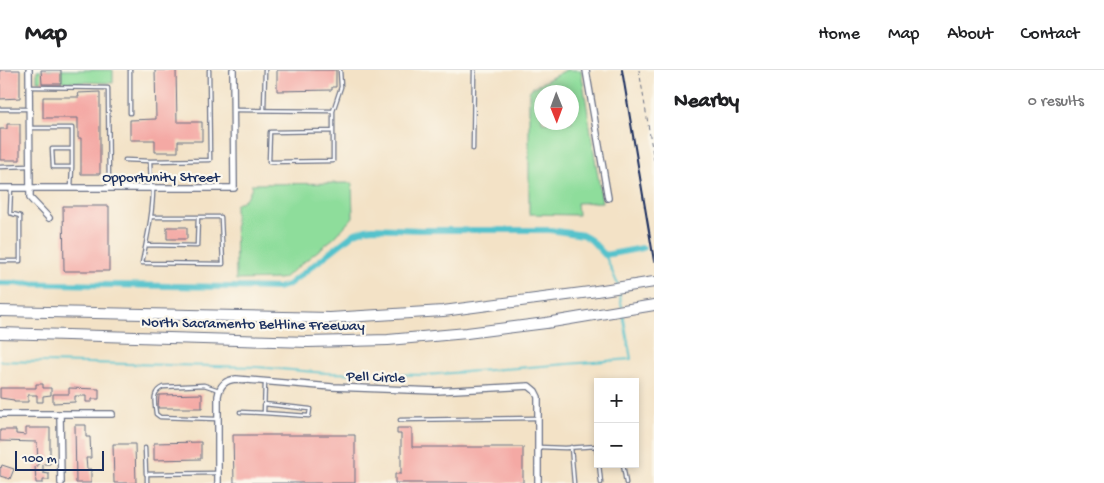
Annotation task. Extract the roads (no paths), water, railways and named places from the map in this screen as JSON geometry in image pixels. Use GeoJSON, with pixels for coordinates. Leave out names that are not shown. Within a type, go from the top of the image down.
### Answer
{"type":"FeatureCollection","features":[{"type":"Feature","properties":{"kind":"highway","name":"North Sacramento Beltline Freeway"},"geometry":{"type":"LineString","coordinates":[[0,311],[330,318],[443,311],[654,282]]}},
{"type":"Feature","properties":{"kind":"highway","name":"North Sacramento Beltline Freeway"},"geometry":{"type":"LineString","coordinates":[[0,333],[308,342],[388,340],[467,333],[654,305]]}},
{"type":"Feature","properties":{"kind":"street"},"geometry":{"type":"LineString","coordinates":[[29,70],[30,198],[49,218]]}},
{"type":"Feature","properties":{"kind":"street","name":"Opportunity Street"},"geometry":{"type":"LineString","coordinates":[[0,188],[234,188],[233,70]]}},
{"type":"Feature","properties":{"kind":"street"},"geometry":{"type":"LineString","coordinates":[[586,70],[608,198]]}},
{"type":"Feature","properties":{"kind":"street","name":"Pell Circle"},"geometry":{"type":"LineString","coordinates":[[219,390],[224,382],[232,380],[332,387],[436,391],[525,385],[537,393],[538,483]]}},
{"type":"Feature","properties":{"kind":"street"},"geometry":{"type":"LineString","coordinates":[[218,483],[219,390]]}},
{"type":"Feature","properties":{"kind":"street"},"geometry":{"type":"LineString","coordinates":[[0,414],[112,414]]}},
{"type":"Feature","properties":{"kind":"street"},"geometry":{"type":"LineString","coordinates":[[60,414],[61,483]]}},
{"type":"Feature","properties":{"kind":"lane"},"geometry":{"type":"LineString","coordinates":[[130,70],[130,114]]}},
{"type":"Feature","properties":{"kind":"lane"},"geometry":{"type":"LineString","coordinates":[[125,160],[210,160],[209,70]]}},
{"type":"Feature","properties":{"kind":"lane"},"geometry":{"type":"LineString","coordinates":[[264,110],[265,70]]}},
{"type":"Feature","properties":{"kind":"lane"},"geometry":{"type":"LineString","coordinates":[[333,131],[270,132],[270,162],[333,161],[333,131],[333,111],[341,87],[340,70]]}},
{"type":"Feature","properties":{"kind":"lane"},"geometry":{"type":"LineString","coordinates":[[473,149],[474,70]]}},
{"type":"Feature","properties":{"kind":"lane"},"geometry":{"type":"LineString","coordinates":[[29,87],[108,88],[109,188]]}},
{"type":"Feature","properties":{"kind":"lane"},"geometry":{"type":"LineString","coordinates":[[0,110],[29,109]]}},
{"type":"Feature","properties":{"kind":"lane"},"geometry":{"type":"LineString","coordinates":[[234,110],[333,111]]}},
{"type":"Feature","properties":{"kind":"lane"},"geometry":{"type":"LineString","coordinates":[[29,128],[72,128],[71,188]]}},
{"type":"Feature","properties":{"kind":"lane"},"geometry":{"type":"LineString","coordinates":[[72,148],[52,149],[52,167],[72,167]]}},
{"type":"Feature","properties":{"kind":"lane"},"geometry":{"type":"LineString","coordinates":[[150,161],[153,206],[142,263],[223,264],[221,218],[151,217]]}},
{"type":"Feature","properties":{"kind":"lane"},"geometry":{"type":"LineString","coordinates":[[0,166],[30,166]]}},
{"type":"Feature","properties":{"kind":"lane"},"geometry":{"type":"LineString","coordinates":[[0,261],[20,261],[20,216],[10,213],[11,188]]}},
{"type":"Feature","properties":{"kind":"lane"},"geometry":{"type":"LineString","coordinates":[[146,245],[197,246],[198,217]]}},
{"type":"Feature","properties":{"kind":"lane"},"geometry":{"type":"LineString","coordinates":[[264,413],[265,382]]}},
{"type":"Feature","properties":{"kind":"lane"},"geometry":{"type":"LineString","coordinates":[[218,419],[160,417],[156,414],[155,396],[158,389],[163,387],[204,385],[219,390]]}},
{"type":"Feature","properties":{"kind":"lane"},"geometry":{"type":"LineString","coordinates":[[240,412],[309,416],[310,409],[264,404]]}},
{"type":"Feature","properties":{"kind":"lane"},"geometry":{"type":"LineString","coordinates":[[400,420],[538,418]]}},
{"type":"Feature","properties":{"kind":"lane"},"geometry":{"type":"LineString","coordinates":[[538,446],[571,448],[594,446]]}},
{"type":"Feature","properties":{"kind":"lane"},"geometry":{"type":"LineString","coordinates":[[145,448],[147,483]]}},
{"type":"Feature","properties":{"kind":"lane"},"geometry":{"type":"LineString","coordinates":[[571,448],[574,483]]}},
{"type":"Feature","properties":{"kind":"lane"},"geometry":{"type":"LineString","coordinates":[[599,468],[601,483]]}},
{"type":"Feature","properties":{"kind":"lane"},"geometry":{"type":"LineString","coordinates":[[624,468],[626,483]]}},
{"type":"Feature","properties":{"kind":"lane"},"geometry":{"type":"LineString","coordinates":[[147,474],[218,473]]}},
{"type":"Feature","properties":{"kind":"waterway"},"geometry":{"type":"LineString","coordinates":[[0,283],[278,288],[288,285],[355,233],[373,228],[550,230],[583,235],[591,240],[605,255],[643,248]]}},
{"type":"Feature","properties":{"kind":"waterway"},"geometry":{"type":"LineString","coordinates":[[605,255],[618,285]]}},
{"type":"Feature","properties":{"kind":"waterway"},"geometry":{"type":"LineString","coordinates":[[619,292],[622,307]]}},
{"type":"Feature","properties":{"kind":"waterway"},"geometry":{"type":"LineString","coordinates":[[0,361],[257,367],[326,373],[426,375],[631,359],[623,314]]}},
{"type":"Feature","properties":{"kind":"railway"},"geometry":{"type":"LineString","coordinates":[[622,70],[654,261]]}}]}
